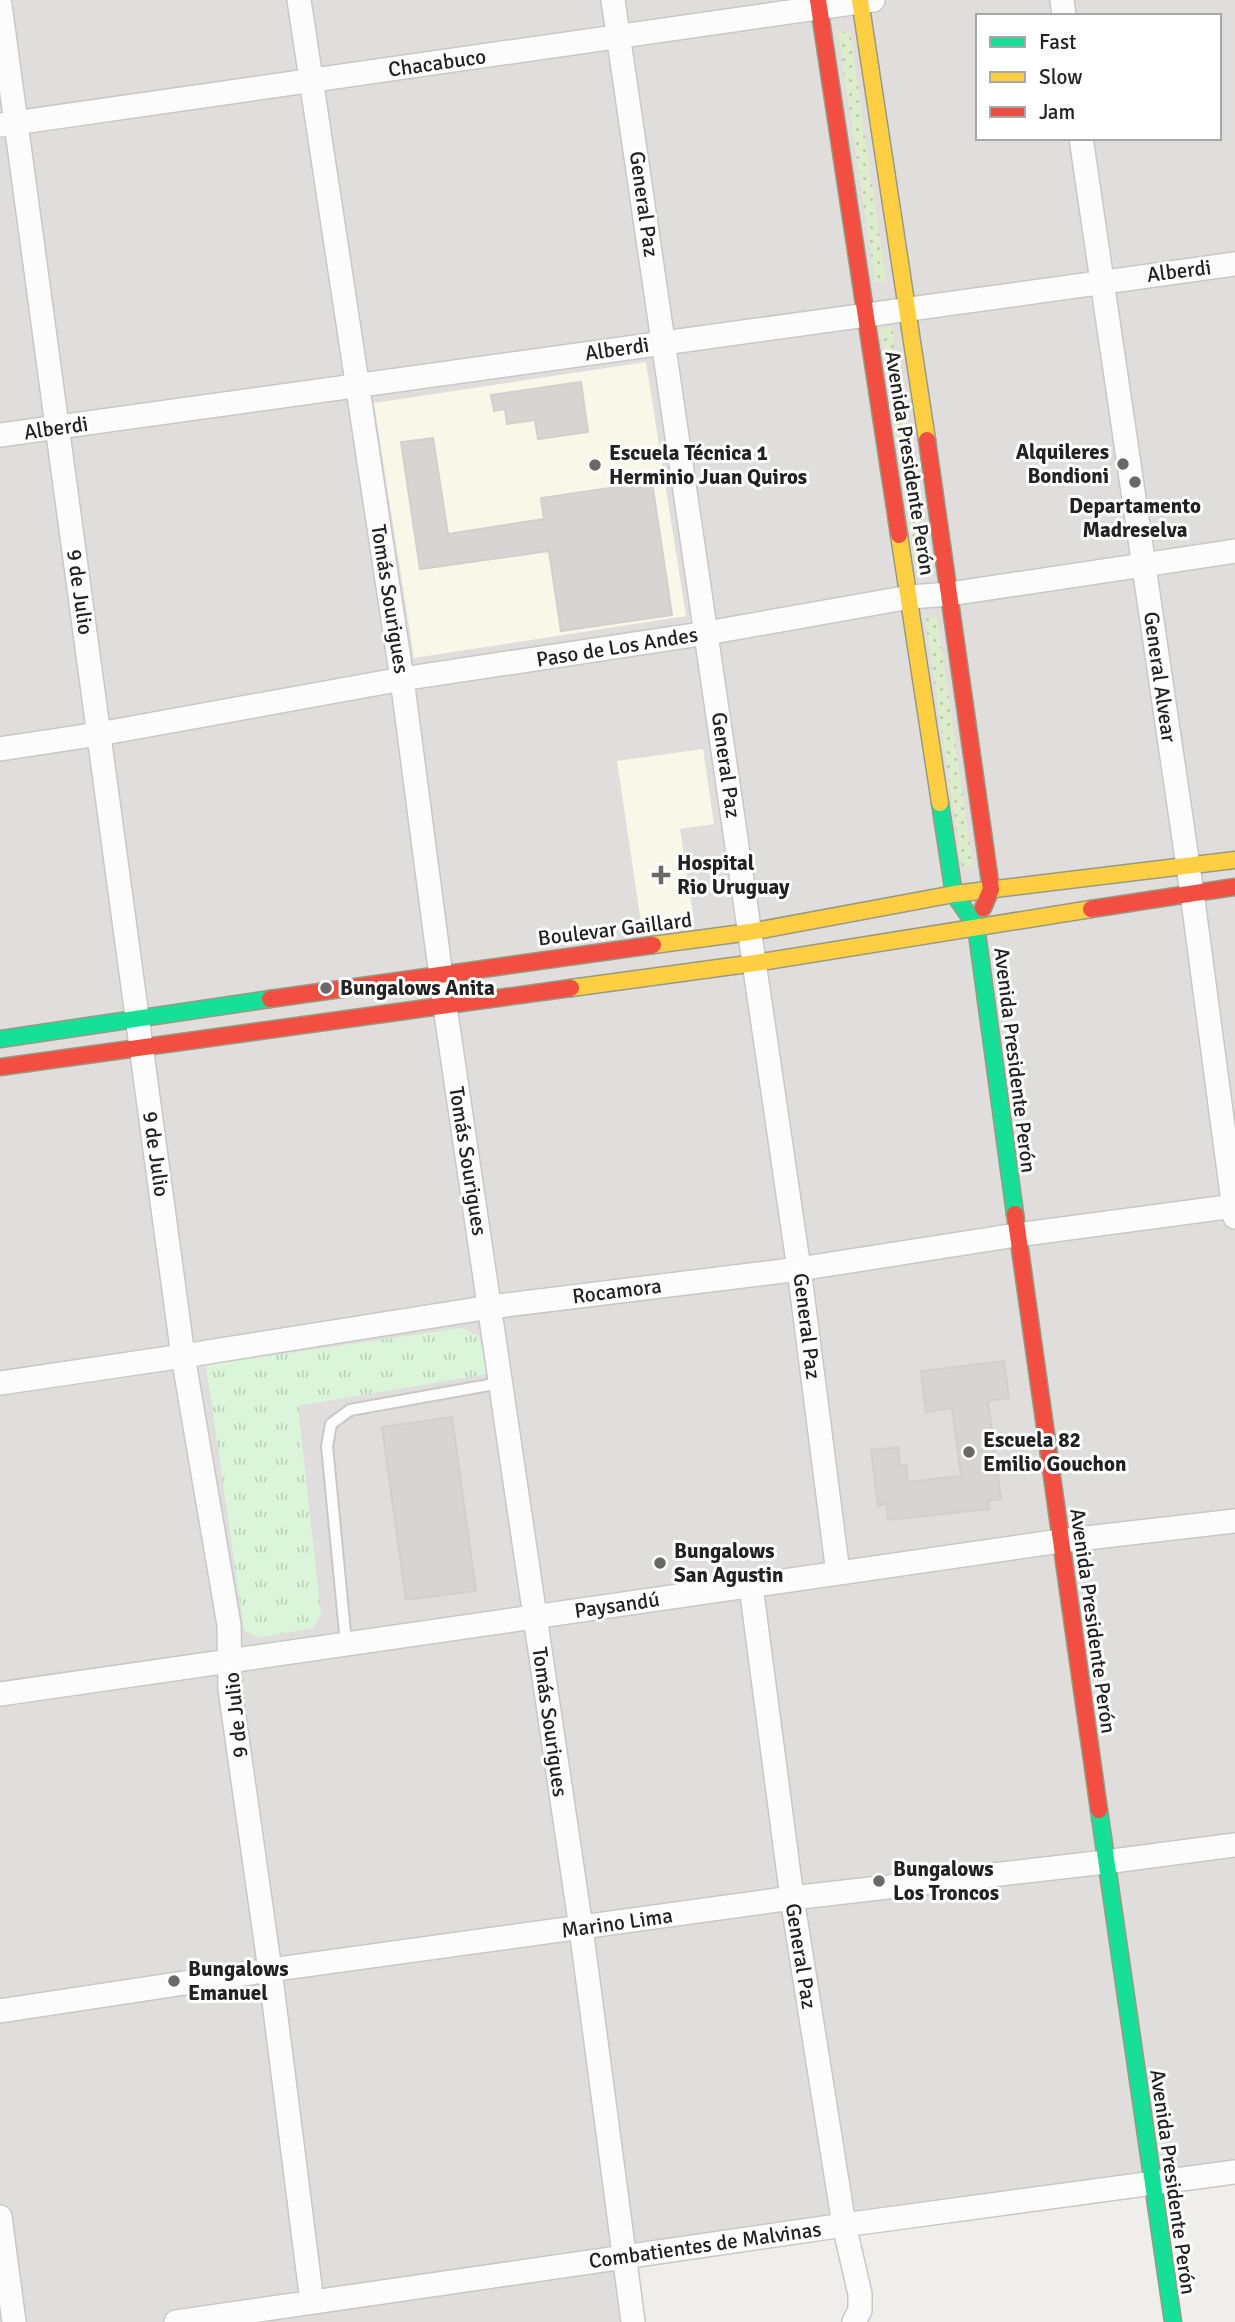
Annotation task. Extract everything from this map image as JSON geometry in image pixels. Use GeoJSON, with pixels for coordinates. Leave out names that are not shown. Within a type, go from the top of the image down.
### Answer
{"type":"FeatureCollection","features":[{"type":"Feature","properties":{"kind":"main road","name":"Avenida Presidente Perón"},"geometry":{"type":"LineString","coordinates":[[865,1],[905,309],[950,594],[991,888],[976,926]]}},
{"type":"Feature","properties":{"kind":"main road","name":"Avenida Presidente Perón"},"geometry":{"type":"LineString","coordinates":[[819,4],[954,894],[976,926],[1016,1235],[1172,2322]]}},
{"type":"Feature","properties":{"kind":"main road","name":"Boulevar Gaillard"},"geometry":{"type":"LineString","coordinates":[[0,1039],[441,973],[750,932],[991,888],[1235,860]]}},
{"type":"Feature","properties":{"kind":"main road"},"geometry":{"type":"LineString","coordinates":[[0,1067],[755,963],[1235,887]]}},
{"type":"Feature","properties":{"kind":"street","name":"Tomás Sourigues"},"geometry":{"type":"LineString","coordinates":[[299,0],[402,679],[445,1007],[581,1928],[633,2322]]}},
{"type":"Feature","properties":{"kind":"street","name":"General Paz"},"geometry":{"type":"LineString","coordinates":[[613,0],[799,1269],[838,1573]]}},
{"type":"Feature","properties":{"kind":"street","name":"Chacabuco"},"geometry":{"type":"LineString","coordinates":[[8,124],[619,36],[819,4],[865,1]]}},
{"type":"Feature","properties":{"kind":"street","name":"9 de Julio"},"geometry":{"type":"LineString","coordinates":[[0,5],[8,124],[57,428],[183,1356],[229,1625],[230,1689],[270,1970],[312,2302]]}},
{"type":"Feature","properties":{"kind":"street","name":"General Alvear"},"geometry":{"type":"LineString","coordinates":[[1082,140],[1192,893],[1234,1210]]}},
{"type":"Feature","properties":{"kind":"street","name":"Alberdi"},"geometry":{"type":"LineString","coordinates":[[0,435],[1235,264]]}},
{"type":"Feature","properties":{"kind":"street","name":"Paso de Los Andes"},"geometry":{"type":"LineString","coordinates":[[0,749],[99,734],[402,679],[707,633],[910,597],[950,594],[1235,551]]}},
{"type":"Feature","properties":{"kind":"street","name":"Rocamora"},"geometry":{"type":"LineString","coordinates":[[0,1383],[490,1307],[799,1269],[1016,1235],[1234,1210]]}},
{"type":"Feature","properties":{"kind":"street","name":"Paysandú"},"geometry":{"type":"LineString","coordinates":[[0,1694],[1060,1541],[1235,1521]]}},
{"type":"Feature","properties":{"kind":"street","name":"General Paz"},"geometry":{"type":"LineString","coordinates":[[751,1586],[792,1898],[844,2225],[860,2294],[860,2310],[854,2322]]}},
{"type":"Feature","properties":{"kind":"street","name":"Marino Lima"},"geometry":{"type":"LineString","coordinates":[[0,2011],[270,1970],[792,1898],[1105,1863],[1235,1845]]}},
{"type":"Feature","properties":{"kind":"street","name":"Combatientes de Malvinas"},"geometry":{"type":"LineString","coordinates":[[176,2322],[844,2225],[1235,2172]]}},
{"type":"Feature","properties":{"kind":"street"},"geometry":{"type":"LineString","coordinates":[[0,2217],[14,2322]]}},
{"type":"Feature","properties":{"kind":"lane"},"geometry":{"type":"LineString","coordinates":[[346,1643],[327,1446],[331,1424],[350,1410],[500,1383]]}},
{"type":"Feature","properties":{"kind":"shaded area"},"geometry":{"type":"Polygon","coordinates":[[[0,0],[1235,0],[1235,2172],[624,2258],[633,2322],[0,2322],[0,0]]]}},
{"type":"Feature","properties":{"kind":"shaded area"},"geometry":{"type":"Polygon","coordinates":[[[646,362],[686,616],[414,658],[374,403],[646,362]]]}},
{"type":"Feature","properties":{"kind":"shaded area","name":"Hospital Rio Uruguay"},"geometry":{"type":"Polygon","coordinates":[[[703,749],[714,824],[680,829],[694,921],[642,929],[617,761],[703,749]]]}},
{"type":"Feature","properties":{"kind":"green space"},"geometry":{"type":"Polygon","coordinates":[[[850,31],[886,281],[875,283],[838,33],[850,31]]]}},
{"type":"Feature","properties":{"kind":"green space"},"geometry":{"type":"Polygon","coordinates":[[[892,326],[928,576],[917,577],[880,328],[892,326]]]}},
{"type":"Feature","properties":{"kind":"green space"},"geometry":{"type":"Polygon","coordinates":[[[937,616],[973,866],[962,867],[925,618],[937,616]]]}},
{"type":"Feature","properties":{"kind":"green space"},"geometry":{"type":"Polygon","coordinates":[[[462,1328],[479,1336],[487,1374],[298,1406],[321,1615],[313,1628],[258,1638],[244,1630],[206,1365],[462,1328]]]}},
{"type":"Feature","properties":{"kind":"building"},"geometry":{"type":"Polygon","coordinates":[[[581,382],[588,432],[538,439],[535,420],[507,424],[505,409],[494,411],[491,395],[581,382]]]}},
{"type":"Feature","properties":{"kind":"building"},"geometry":{"type":"Polygon","coordinates":[[[433,438],[448,534],[544,519],[541,498],[652,482],[672,615],[561,631],[549,551],[420,569],[401,442],[433,438]]]}},
{"type":"Feature","properties":{"kind":"building"},"geometry":{"type":"Polygon","coordinates":[[[1004,1361],[1009,1398],[988,1401],[1001,1499],[988,1501],[989,1509],[888,1520],[886,1504],[878,1506],[871,1450],[898,1447],[900,1465],[906,1465],[908,1482],[961,1476],[952,1408],[926,1412],[921,1371],[1004,1361]]]}},
{"type":"Feature","properties":{"kind":"building"},"geometry":{"type":"Polygon","coordinates":[[[452,1417],[476,1591],[406,1600],[382,1427],[452,1417]]]}},
{"type":"Feature","properties":{"kind":"traffic: fast"},"geometry":{"type":"LineString","coordinates":[[940,803],[954,894],[976,926],[1015,1214]]}},
{"type":"Feature","properties":{"kind":"traffic: fast"},"geometry":{"type":"LineString","coordinates":[[0,1039],[270,999]]}},
{"type":"Feature","properties":{"kind":"traffic: fast"},"geometry":{"type":"LineString","coordinates":[[1099,1810],[1173,2322]]}},
{"type":"Feature","properties":{"kind":"traffic: slow"},"geometry":{"type":"LineString","coordinates":[[860,0],[927,440]]}},
{"type":"Feature","properties":{"kind":"traffic: slow"},"geometry":{"type":"LineString","coordinates":[[899,535],[940,803]]}},
{"type":"Feature","properties":{"kind":"traffic: slow"},"geometry":{"type":"LineString","coordinates":[[653,945],[750,932],[954,894],[1235,860]]}},
{"type":"Feature","properties":{"kind":"traffic: slow"},"geometry":{"type":"LineString","coordinates":[[571,988],[755,963],[1091,909]]}},
{"type":"Feature","properties":{"kind":"traffic: jam"},"geometry":{"type":"LineString","coordinates":[[818,0],[899,535]]}},
{"type":"Feature","properties":{"kind":"traffic: jam"},"geometry":{"type":"LineString","coordinates":[[927,440],[991,889],[983,908]]}},
{"type":"Feature","properties":{"kind":"traffic: jam"},"geometry":{"type":"LineString","coordinates":[[1091,909],[1235,887]]}},
{"type":"Feature","properties":{"kind":"traffic: jam"},"geometry":{"type":"LineString","coordinates":[[270,999],[653,945]]}},
{"type":"Feature","properties":{"kind":"traffic: jam"},"geometry":{"type":"LineString","coordinates":[[0,1067],[571,988]]}},
{"type":"Feature","properties":{"kind":"traffic: jam"},"geometry":{"type":"LineString","coordinates":[[1015,1214],[1099,1810]]}},
{"type":"Feature","properties":{"kind":"place","name":"Alquileres Bondioni"},"geometry":{"type":"Point","coordinates":[1123,464]}},
{"type":"Feature","properties":{"kind":"place","name":"Escuela Técnica 1 Herminio Juan Quiros"},"geometry":{"type":"Point","coordinates":[595,465]}},
{"type":"Feature","properties":{"kind":"place","name":"Departamento Madreselva"},"geometry":{"type":"Point","coordinates":[1135,482]}},
{"type":"Feature","properties":{"kind":"place","name":"Hospital Rio Uruguay"},"geometry":{"type":"Point","coordinates":[661,875]}},
{"type":"Feature","properties":{"kind":"place","name":"Bungalows Anita"},"geometry":{"type":"Point","coordinates":[326,988]}},
{"type":"Feature","properties":{"kind":"place","name":"Escuela 82 Emilio Gouchon"},"geometry":{"type":"Point","coordinates":[969,1452]}},
{"type":"Feature","properties":{"kind":"place","name":"Bungalows San Agustin"},"geometry":{"type":"Point","coordinates":[660,1563]}},
{"type":"Feature","properties":{"kind":"place","name":"Bungalows Los Troncos"},"geometry":{"type":"Point","coordinates":[879,1881]}},
{"type":"Feature","properties":{"kind":"place","name":"Bungalows Emanuel"},"geometry":{"type":"Point","coordinates":[174,1981]}}]}
